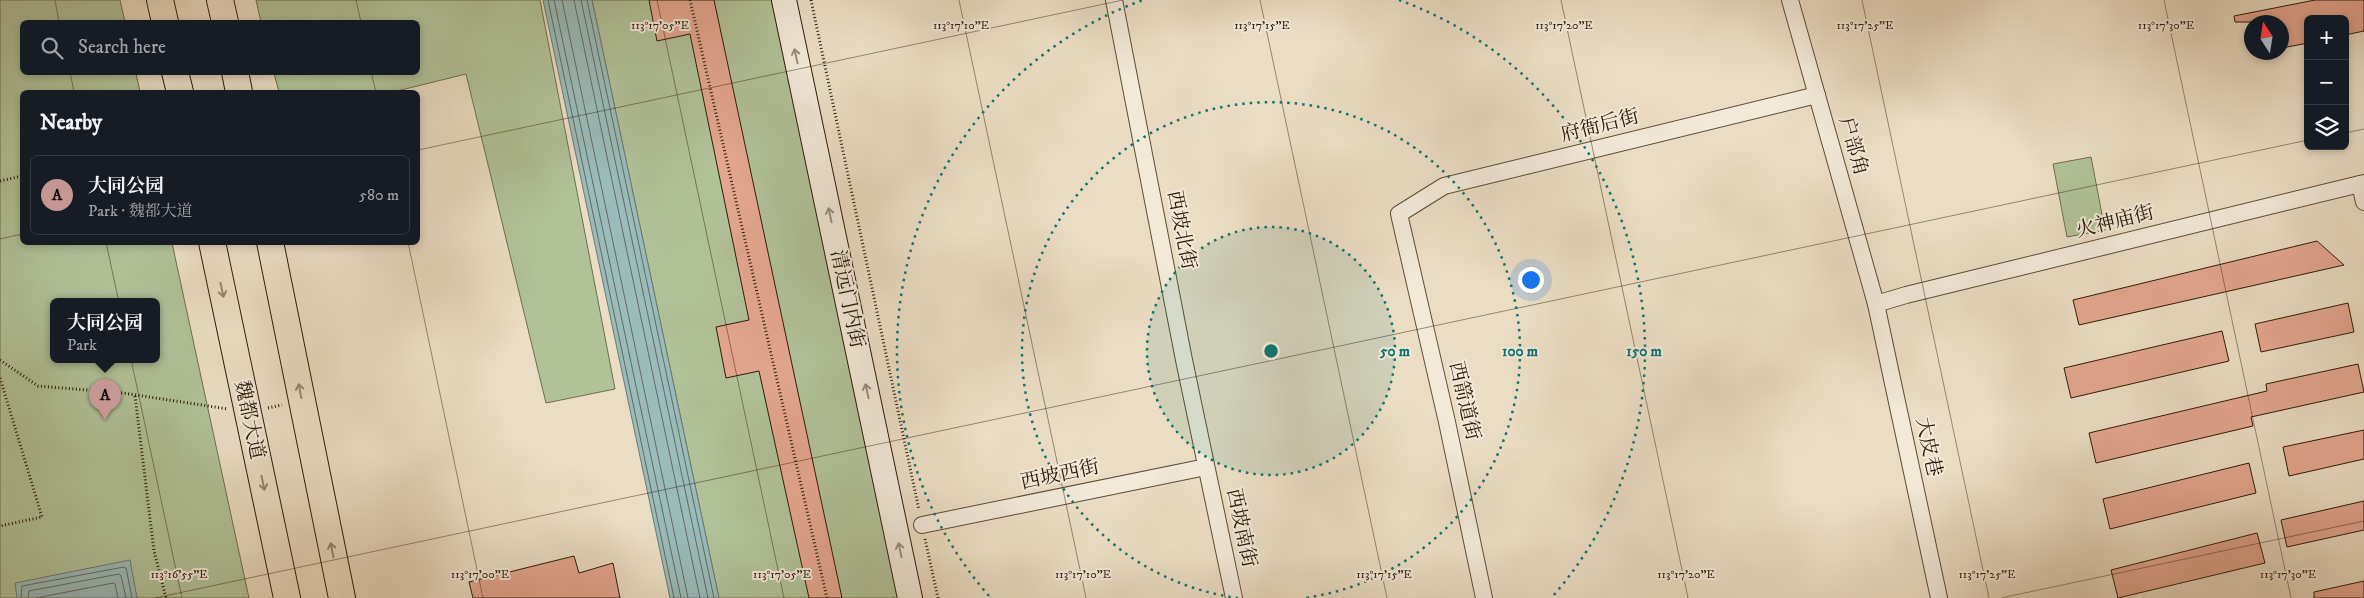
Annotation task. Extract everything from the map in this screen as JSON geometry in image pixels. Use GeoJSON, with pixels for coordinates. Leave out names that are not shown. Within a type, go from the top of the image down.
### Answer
{"type":"FeatureCollection","features":[{"type":"Feature","properties":{"kind":"main road"},"geometry":{"type":"LineString","coordinates":[[160,0],[165,20]]}},
{"type":"Feature","properties":{"kind":"main road"},"geometry":{"type":"LineString","coordinates":[[220,0],[225,20]]}},
{"type":"Feature","properties":{"kind":"main road","name":"清远门内街"},"geometry":{"type":"LineString","coordinates":[[784,0],[910,598]]}},
{"type":"Feature","properties":{"kind":"main road"},"geometry":{"type":"LineString","coordinates":[[177,75],[180,90]]}},
{"type":"Feature","properties":{"kind":"main road"},"geometry":{"type":"LineString","coordinates":[[236,75],[239,90]]}},
{"type":"Feature","properties":{"kind":"main road","name":"魏都大道"},"geometry":{"type":"LineString","coordinates":[[213,245],[287,598]]}},
{"type":"Feature","properties":{"kind":"main road"},"geometry":{"type":"LineString","coordinates":[[271,245],[342,598]]}},
{"type":"Feature","properties":{"kind":"street","name":"西坡北街"},"geometry":{"type":"LineString","coordinates":[[1114,0],[1206,467]]}},
{"type":"Feature","properties":{"kind":"street","name":"户部角"},"geometry":{"type":"LineString","coordinates":[[1790,0],[1876,304]]}},
{"type":"Feature","properties":{"kind":"street","name":"府衙后街"},"geometry":{"type":"LineString","coordinates":[[1399,214],[1444,186],[1817,95]]}},
{"type":"Feature","properties":{"kind":"street","name":"火神庙街"},"geometry":{"type":"LineString","coordinates":[[1876,304],[1906,295],[2362,184]]}},
{"type":"Feature","properties":{"kind":"street"},"geometry":{"type":"LineString","coordinates":[[2362,184],[2364,202]]}},
{"type":"Feature","properties":{"kind":"street","name":"西箭道街"},"geometry":{"type":"LineString","coordinates":[[1399,214],[1447,422],[1484,598]]}},
{"type":"Feature","properties":{"kind":"street","name":"大皮巷"},"geometry":{"type":"LineString","coordinates":[[1876,304],[1939,598]]}},
{"type":"Feature","properties":{"kind":"street","name":"西坡西街"},"geometry":{"type":"LineString","coordinates":[[922,525],[1206,467]]}},
{"type":"Feature","properties":{"kind":"street","name":"西坡南街"},"geometry":{"type":"LineString","coordinates":[[1206,467],[1234,598]]}},
{"type":"Feature","properties":{"kind":"path"},"geometry":{"type":"LineString","coordinates":[[690,0],[827,598]]}},
{"type":"Feature","properties":{"kind":"path"},"geometry":{"type":"LineString","coordinates":[[811,0],[938,598]]}},
{"type":"Feature","properties":{"kind":"path"},"geometry":{"type":"LineString","coordinates":[[0,181],[20,176]]}},
{"type":"Feature","properties":{"kind":"path"},"geometry":{"type":"LineString","coordinates":[[0,360],[38,386],[123,393],[248,412],[302,400]]}},
{"type":"Feature","properties":{"kind":"path"},"geometry":{"type":"LineString","coordinates":[[0,378],[42,517],[0,526]]}},
{"type":"Feature","properties":{"kind":"path"},"geometry":{"type":"LineString","coordinates":[[135,396],[154,551],[166,598]]}},
{"type":"Feature","properties":{"kind":"green space"},"geometry":{"type":"Polygon","coordinates":[[[0,0],[120,0],[125,20],[20,20],[20,75],[136,75],[140,90],[20,90],[20,245],[172,245],[249,598],[0,598],[0,0]]]}},
{"type":"Feature","properties":{"kind":"green space"},"geometry":{"type":"Polygon","coordinates":[[[256,0],[540,0],[615,389],[546,403],[466,74],[401,90],[278,90],[275,75],[420,75],[420,20],[261,20],[256,0]]]}},
{"type":"Feature","properties":{"kind":"green space"},"geometry":{"type":"Polygon","coordinates":[[[592,0],[772,0],[898,598],[719,598],[592,0]]]}},
{"type":"Feature","properties":{"kind":"green space"},"geometry":{"type":"Polygon","coordinates":[[[2091,157],[2105,230],[2067,237],[2053,164],[2091,157]]]}},
{"type":"Feature","properties":{"kind":"water"},"geometry":{"type":"Polygon","coordinates":[[[543,0],[592,0],[719,598],[670,598],[543,0]]]}},
{"type":"Feature","properties":{"kind":"water"},"geometry":{"type":"Polygon","coordinates":[[[130,560],[137,598],[17,598],[15,583],[130,560]]]}},
{"type":"Feature","properties":{"kind":"building"},"geometry":{"type":"Polygon","coordinates":[[[649,0],[714,0],[842,598],[809,598],[759,371],[726,378],[716,327],[749,320],[690,34],[657,41],[649,0]]]}},
{"type":"Feature","properties":{"kind":"building"},"geometry":{"type":"Polygon","coordinates":[[[2315,0],[2364,0],[2364,31],[2349,34],[2349,15],[2304,15],[2304,44],[2289,47],[2289,15],[2244,15],[2244,22],[2235,22],[2234,16],[2315,0]]]}},
{"type":"Feature","properties":{"kind":"building"},"geometry":{"type":"Polygon","coordinates":[[[2317,241],[2344,265],[2079,325],[2073,300],[2317,241]]]}},
{"type":"Feature","properties":{"kind":"building"},"geometry":{"type":"Polygon","coordinates":[[[2348,303],[2354,332],[2261,352],[2255,324],[2348,303]]]}},
{"type":"Feature","properties":{"kind":"building"},"geometry":{"type":"Polygon","coordinates":[[[2222,331],[2229,361],[2071,398],[2064,368],[2222,331]]]}},
{"type":"Feature","properties":{"kind":"building"},"geometry":{"type":"Polygon","coordinates":[[[2358,364],[2364,392],[2251,417],[2253,426],[2096,463],[2089,433],[2267,391],[2266,384],[2358,364]]]}},
{"type":"Feature","properties":{"kind":"building"},"geometry":{"type":"Polygon","coordinates":[[[2364,430],[2364,459],[2289,476],[2283,447],[2364,430]]]}},
{"type":"Feature","properties":{"kind":"building"},"geometry":{"type":"Polygon","coordinates":[[[2249,463],[2256,493],[2110,529],[2103,499],[2249,463]]]}},
{"type":"Feature","properties":{"kind":"building"},"geometry":{"type":"Polygon","coordinates":[[[2364,501],[2364,530],[2287,547],[2281,520],[2364,501]]]}},
{"type":"Feature","properties":{"kind":"building"},"geometry":{"type":"Polygon","coordinates":[[[2257,533],[2265,563],[2118,598],[2111,570],[2257,533]]]}},
{"type":"Feature","properties":{"kind":"building"},"geometry":{"type":"Polygon","coordinates":[[[574,556],[579,573],[613,563],[620,598],[473,598],[469,582],[574,556]]]}},
{"type":"Feature","properties":{"kind":"building"},"geometry":{"type":"Polygon","coordinates":[[[2364,581],[2364,598],[2314,598],[2314,592],[2364,581]]]}},
{"type":"Feature","properties":{"kind":"place","name":"大同公园"},"geometry":{"type":"Point","coordinates":[105,420]}}]}
